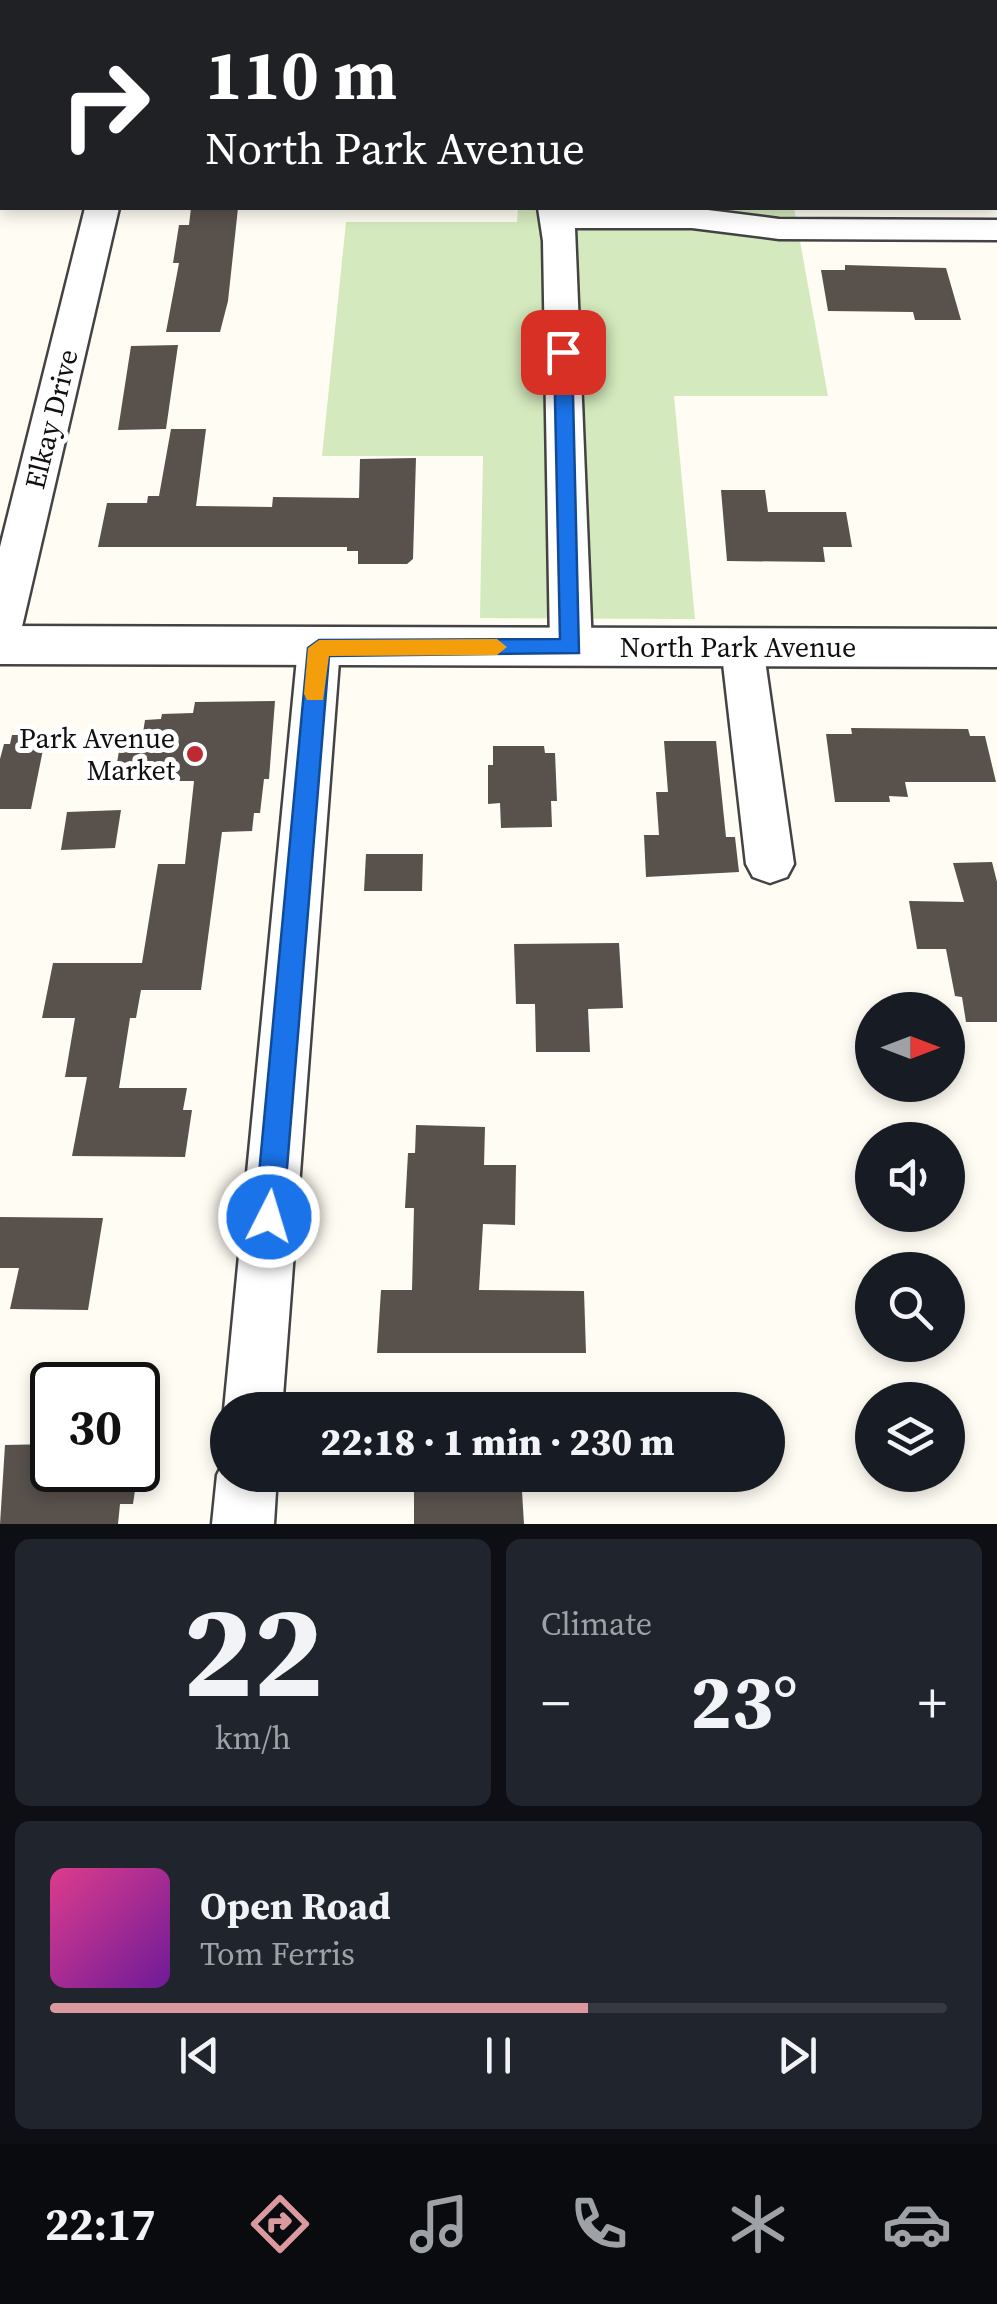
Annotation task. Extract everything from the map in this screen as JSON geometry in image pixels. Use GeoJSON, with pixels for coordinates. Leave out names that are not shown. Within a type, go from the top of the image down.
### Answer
{"type":"FeatureCollection","features":[{"type":"Feature","properties":{"kind":"street","name":"Elkay Drive"},"geometry":{"type":"LineString","coordinates":[[0,631],[102,210]]}},
{"type":"Feature","properties":{"kind":"street"},"geometry":{"type":"LineString","coordinates":[[571,647],[556,213],[692,218],[778,228],[997,230]]}},
{"type":"Feature","properties":{"kind":"street","name":"North Park Avenue"},"geometry":{"type":"LineString","coordinates":[[0,645],[997,648]]}},
{"type":"Feature","properties":{"kind":"street"},"geometry":{"type":"LineString","coordinates":[[742,646],[770,864]]}},
{"type":"Feature","properties":{"kind":"street"},"geometry":{"type":"LineString","coordinates":[[254,1392],[319,648]]}},
{"type":"Feature","properties":{"kind":"street"},"geometry":{"type":"LineString","coordinates":[[243,1524],[246,1492]]}},
{"type":"Feature","properties":{"kind":"green space"},"geometry":{"type":"Polygon","coordinates":[[[518,210],[794,210],[828,396],[674,396],[695,619],[480,618],[483,456],[322,456],[346,222],[517,222],[518,210]]]}},
{"type":"Feature","properties":{"kind":"building"},"geometry":{"type":"Polygon","coordinates":[[[191,210],[238,210],[228,301],[220,332],[166,332],[179,263],[173,263],[179,225],[189,225],[191,210]]]}},
{"type":"Feature","properties":{"kind":"building"},"geometry":{"type":"Polygon","coordinates":[[[845,265],[946,268],[961,320],[915,320],[913,312],[828,311],[821,270],[845,270],[845,265]]]}},
{"type":"Feature","properties":{"kind":"building"},"geometry":{"type":"Polygon","coordinates":[[[178,345],[166,429],[118,430],[131,346],[178,345]]]}},
{"type":"Feature","properties":{"kind":"building"},"geometry":{"type":"Polygon","coordinates":[[[171,429],[206,429],[196,506],[272,507],[273,497],[359,498],[360,459],[416,458],[413,559],[407,564],[358,564],[358,551],[347,551],[347,547],[98,547],[107,503],[147,503],[148,496],[159,496],[171,429]]]}},
{"type":"Feature","properties":{"kind":"building"},"geometry":{"type":"Polygon","coordinates":[[[721,490],[765,490],[768,512],[846,512],[852,547],[823,547],[825,562],[727,561],[721,490]]]}},
{"type":"Feature","properties":{"kind":"building"},"geometry":{"type":"Polygon","coordinates":[[[275,701],[269,779],[264,779],[260,813],[254,813],[252,831],[222,832],[201,990],[141,990],[136,1018],[130,1018],[119,1088],[187,1088],[183,1110],[192,1110],[185,1157],[72,1156],[87,1077],[65,1077],[75,1018],[42,1018],[53,963],[142,963],[158,864],[185,864],[194,781],[114,781],[121,739],[142,739],[145,720],[161,719],[162,714],[193,713],[195,702],[275,701]]]}},
{"type":"Feature","properties":{"kind":"building"},"geometry":{"type":"Polygon","coordinates":[[[851,728],[968,729],[970,736],[985,736],[996,782],[905,782],[908,797],[889,796],[890,802],[835,802],[826,734],[852,734],[851,728]]]}},
{"type":"Feature","properties":{"kind":"building"},"geometry":{"type":"Polygon","coordinates":[[[12,735],[46,735],[31,809],[0,809],[0,759],[4,744],[10,744],[12,735]]]}},
{"type":"Feature","properties":{"kind":"building"},"geometry":{"type":"Polygon","coordinates":[[[664,741],[716,741],[726,837],[735,837],[739,872],[646,877],[644,835],[659,835],[656,792],[668,792],[664,741]]]}},
{"type":"Feature","properties":{"kind":"building"},"geometry":{"type":"Polygon","coordinates":[[[493,746],[544,746],[545,753],[555,753],[557,801],[551,801],[552,827],[501,828],[500,803],[488,804],[488,765],[493,765],[493,746]]]}},
{"type":"Feature","properties":{"kind":"building"},"geometry":{"type":"Polygon","coordinates":[[[121,810],[115,848],[61,850],[67,812],[121,810]]]}},
{"type":"Feature","properties":{"kind":"building"},"geometry":{"type":"Polygon","coordinates":[[[366,854],[423,854],[422,891],[364,891],[366,854]]]}},
{"type":"Feature","properties":{"kind":"building"},"geometry":{"type":"Polygon","coordinates":[[[992,862],[997,882],[997,1022],[966,1022],[965,992],[954,992],[946,949],[917,949],[909,901],[964,902],[953,863],[992,862]]]}},
{"type":"Feature","properties":{"kind":"building"},"geometry":{"type":"Polygon","coordinates":[[[619,943],[623,1008],[588,1009],[590,1052],[536,1052],[535,1004],[516,1004],[514,944],[619,943]]]}},
{"type":"Feature","properties":{"kind":"building"},"geometry":{"type":"Polygon","coordinates":[[[416,1125],[485,1127],[484,1165],[516,1165],[515,1225],[483,1224],[479,1290],[584,1291],[586,1353],[377,1353],[381,1290],[412,1290],[414,1208],[405,1208],[408,1153],[415,1153],[416,1125]]]}},
{"type":"Feature","properties":{"kind":"building"},"geometry":{"type":"Polygon","coordinates":[[[0,1217],[103,1218],[88,1310],[10,1309],[19,1268],[0,1268],[0,1217]]]}},
{"type":"Feature","properties":{"kind":"building"},"geometry":{"type":"Polygon","coordinates":[[[30,1444],[30,1492],[135,1492],[133,1504],[120,1504],[118,1524],[0,1524],[5,1445],[30,1444]]]}},
{"type":"Feature","properties":{"kind":"building"},"geometry":{"type":"Polygon","coordinates":[[[414,1492],[522,1492],[524,1524],[414,1524],[414,1492]]]}},
{"type":"Feature","properties":{"kind":"slow traffic"},"geometry":{"type":"LineString","coordinates":[[315,694],[319,648],[497,647]]}},
{"type":"Feature","properties":{"kind":"place","name":"Park Avenue Market"},"geometry":{"type":"Point","coordinates":[195,754]}},
{"type":"Feature","properties":{"kind":"route"},"geometry":{"type":"LineString","coordinates":[[269,1217],[319,648],[571,647],[563,352]]}}]}
